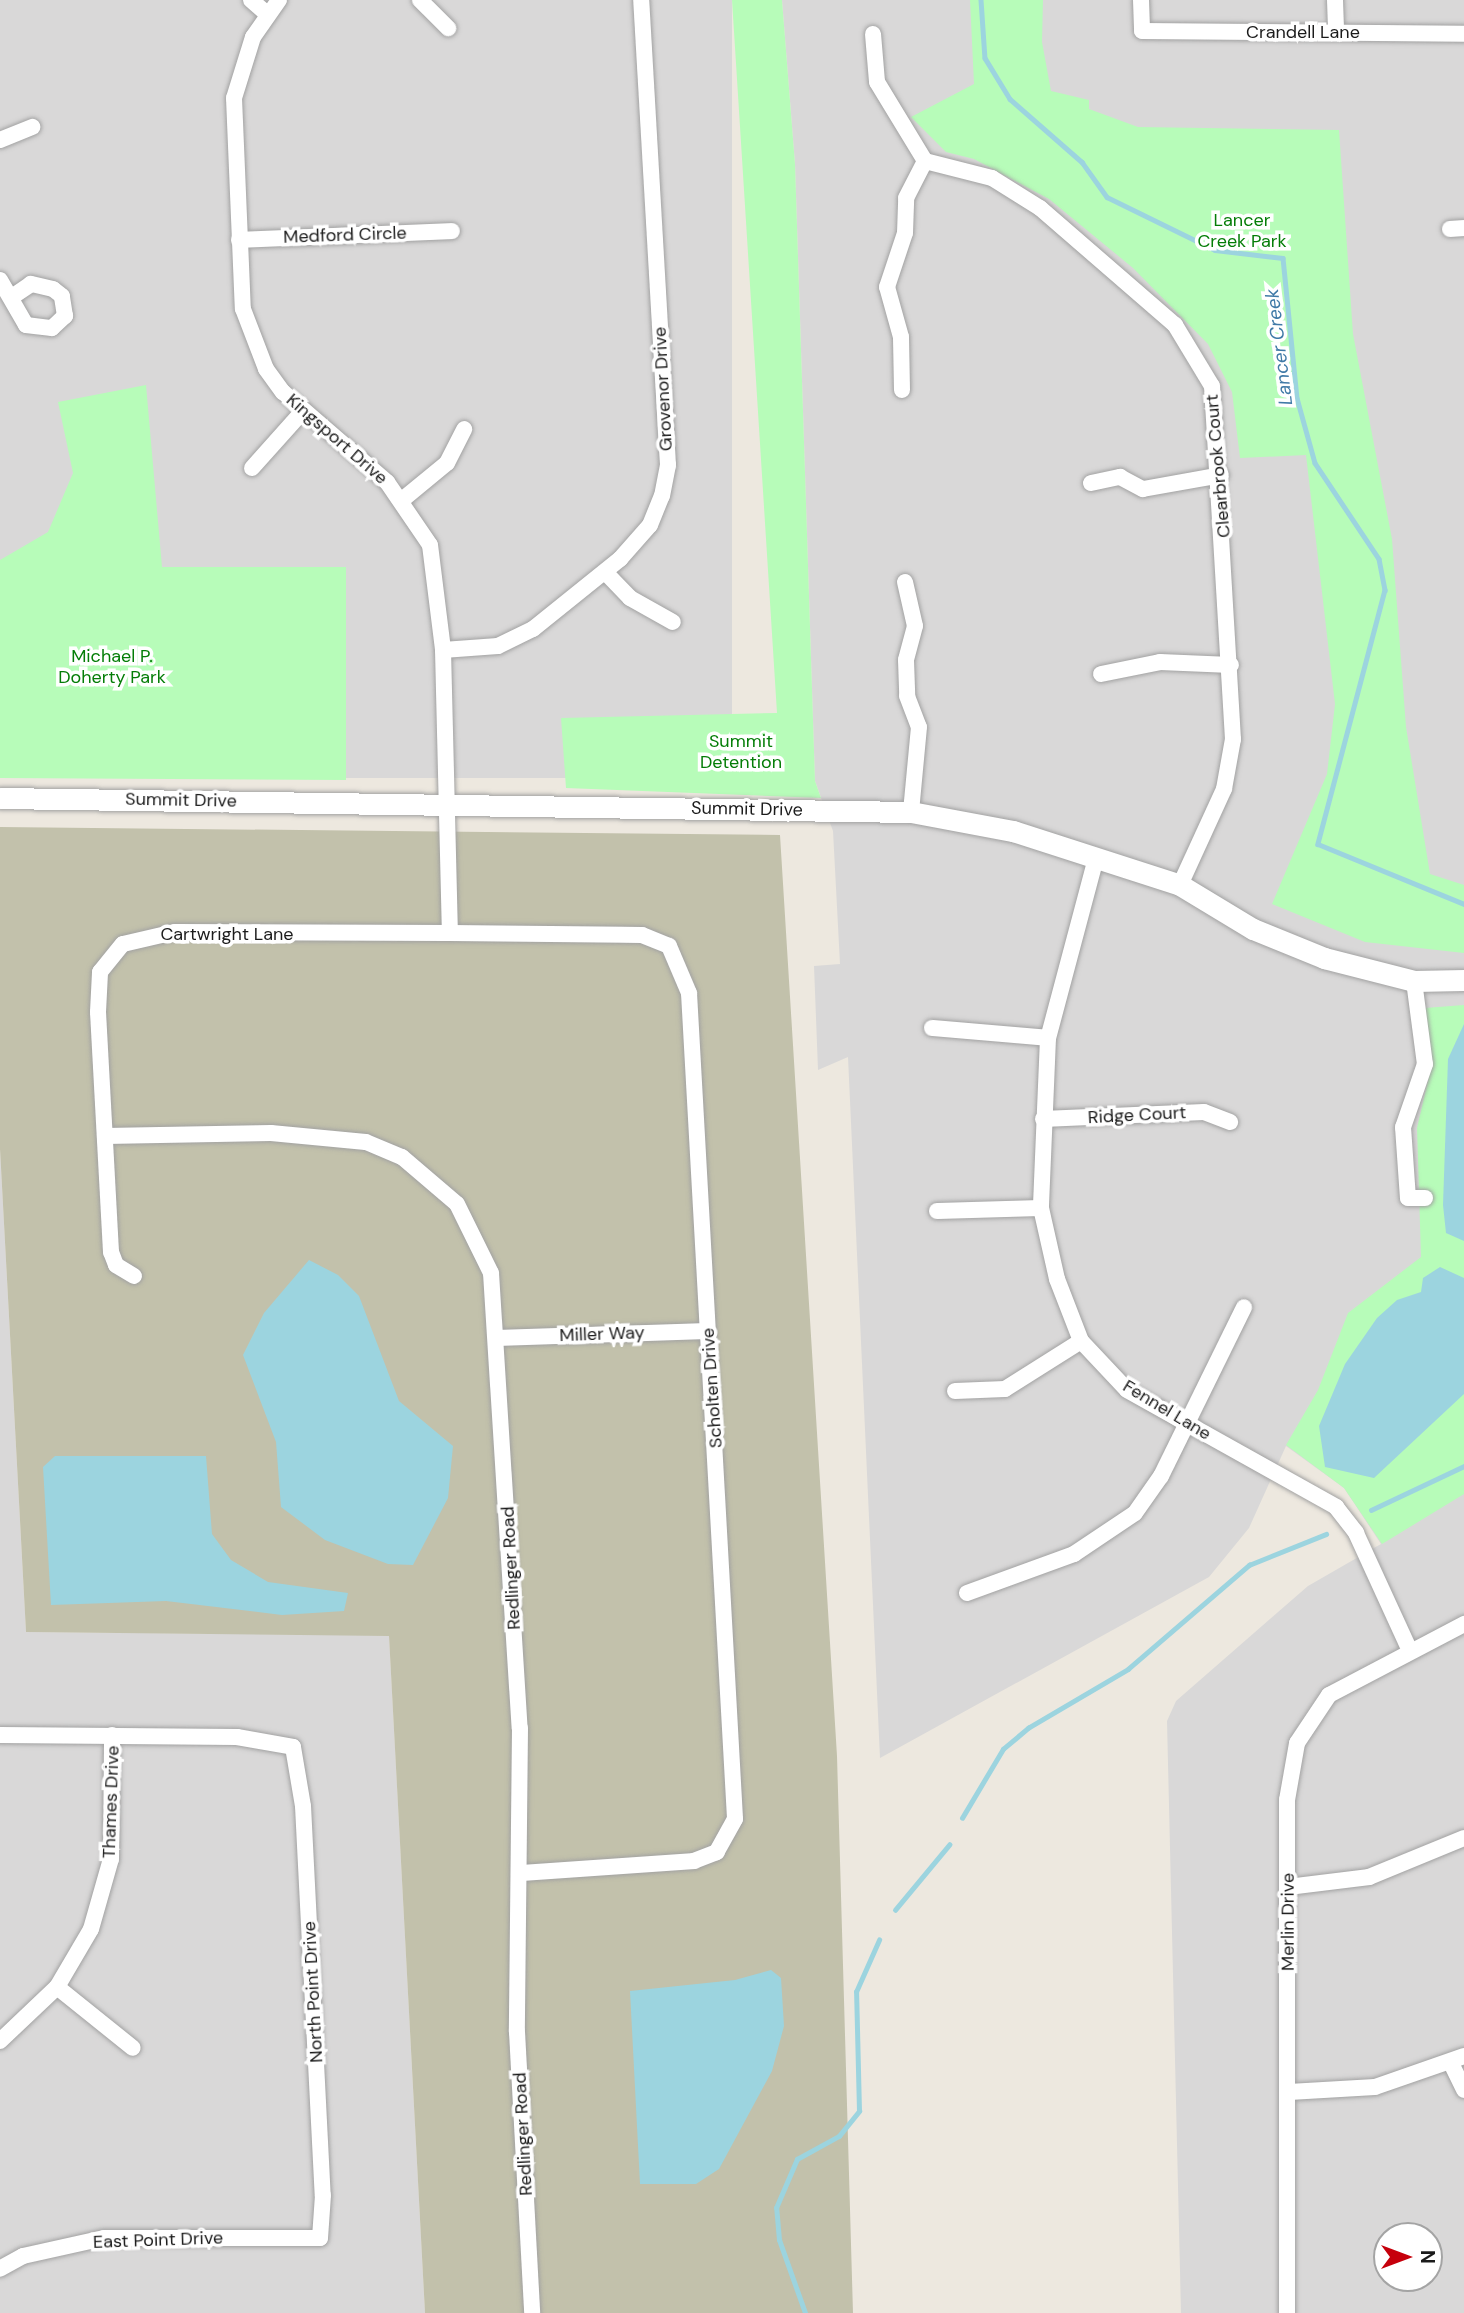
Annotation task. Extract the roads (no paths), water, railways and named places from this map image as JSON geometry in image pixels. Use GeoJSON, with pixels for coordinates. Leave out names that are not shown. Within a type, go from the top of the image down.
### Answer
{"type":"FeatureCollection","features":[{"type":"Feature","properties":{"kind":"street"},"geometry":{"type":"LineString","coordinates":[[251,0],[266,13]]}},
{"type":"Feature","properties":{"kind":"street","name":"Kingsport Drive"},"geometry":{"type":"LineString","coordinates":[[279,0],[266,13],[234,98],[239,240],[251,338],[266,369],[303,411],[402,500],[437,568],[443,650],[450,933]]}},
{"type":"Feature","properties":{"kind":"street"},"geometry":{"type":"LineString","coordinates":[[420,0],[448,28]]}},
{"type":"Feature","properties":{"kind":"street","name":"Grovenor Drive"},"geometry":{"type":"LineString","coordinates":[[443,650],[519,638],[605,572],[650,525],[668,466],[641,0]]}},
{"type":"Feature","properties":{"kind":"street","name":"Crandell Lane"},"geometry":{"type":"LineString","coordinates":[[1141,0],[1142,31],[1464,34]]}},
{"type":"Feature","properties":{"kind":"street"},"geometry":{"type":"LineString","coordinates":[[1335,0],[1336,32]]}},
{"type":"Feature","properties":{"kind":"street"},"geometry":{"type":"LineString","coordinates":[[873,34],[877,82],[925,161],[906,198],[905,233],[887,287],[901,337],[902,390]]}},
{"type":"Feature","properties":{"kind":"street"},"geometry":{"type":"LineString","coordinates":[[0,140],[33,127]]}},
{"type":"Feature","properties":{"kind":"street","name":"Clearbrook Court"},"geometry":{"type":"LineString","coordinates":[[925,161],[992,178],[1041,208],[1175,325],[1212,386],[1221,475],[1233,739],[1224,789],[1180,885]]}},
{"type":"Feature","properties":{"kind":"street","name":"Medford Circle"},"geometry":{"type":"LineString","coordinates":[[239,240],[452,231]]}},
{"type":"Feature","properties":{"kind":"street"},"geometry":{"type":"LineString","coordinates":[[0,280],[13,296]]}},
{"type":"Feature","properties":{"kind":"street"},"geometry":{"type":"LineString","coordinates":[[252,468],[303,411]]}},
{"type":"Feature","properties":{"kind":"street"},"geometry":{"type":"LineString","coordinates":[[402,500],[447,463],[464,429]]}},
{"type":"Feature","properties":{"kind":"street"},"geometry":{"type":"LineString","coordinates":[[1091,483],[1120,477],[1143,489],[1221,475]]}},
{"type":"Feature","properties":{"kind":"street"},"geometry":{"type":"LineString","coordinates":[[605,572],[630,598],[673,622]]}},
{"type":"Feature","properties":{"kind":"street"},"geometry":{"type":"LineString","coordinates":[[905,582],[915,626],[906,660],[907,695],[919,727],[911,812]]}},
{"type":"Feature","properties":{"kind":"street"},"geometry":{"type":"LineString","coordinates":[[1101,674],[1160,662],[1231,665]]}},
{"type":"Feature","properties":{"kind":"street","name":"Summit Drive"},"geometry":{"type":"LineString","coordinates":[[0,798],[911,812],[1013,831],[1180,885],[1253,929],[1320,956],[1414,981],[1464,980]]}},
{"type":"Feature","properties":{"kind":"street","name":"Fennel Lane"},"geometry":{"type":"LineString","coordinates":[[1096,858],[1048,1038],[1043,1119],[1041,1208],[1057,1279],[1081,1341],[1127,1390],[1186,1426],[1277,1469],[1336,1507],[1356,1534],[1409,1649]]}},
{"type":"Feature","properties":{"kind":"street","name":"Cartwright Lane"},"geometry":{"type":"LineString","coordinates":[[134,1276],[116,1265],[111,1252],[98,985],[105,961],[123,944],[175,932],[450,933]]}},
{"type":"Feature","properties":{"kind":"street","name":"Scholten Drive"},"geometry":{"type":"LineString","coordinates":[[450,933],[642,935],[668,946],[682,968],[707,1331],[733,1829],[718,1852],[677,1865],[522,1873]]}},
{"type":"Feature","properties":{"kind":"street"},"geometry":{"type":"LineString","coordinates":[[1414,981],[1425,1064],[1403,1127],[1408,1198],[1425,1198]]}},
{"type":"Feature","properties":{"kind":"street"},"geometry":{"type":"LineString","coordinates":[[932,1028],[1048,1038]]}},
{"type":"Feature","properties":{"kind":"street","name":"Ridge Court"},"geometry":{"type":"LineString","coordinates":[[1043,1119],[1204,1112],[1230,1122]]}},
{"type":"Feature","properties":{"kind":"street","name":"Redlinger Road"},"geometry":{"type":"LineString","coordinates":[[105,1136],[327,1135],[402,1157],[457,1204],[479,1239],[491,1273],[497,1338],[522,1873],[517,2032],[532,2313]]}},
{"type":"Feature","properties":{"kind":"street"},"geometry":{"type":"LineString","coordinates":[[937,1211],[1041,1208]]}},
{"type":"Feature","properties":{"kind":"street"},"geometry":{"type":"LineString","coordinates":[[967,1593],[1074,1554],[1135,1513],[1186,1426],[1244,1307]]}},
{"type":"Feature","properties":{"kind":"street","name":"Miller Way"},"geometry":{"type":"LineString","coordinates":[[497,1338],[707,1331]]}},
{"type":"Feature","properties":{"kind":"street"},"geometry":{"type":"LineString","coordinates":[[955,1391],[1005,1389],[1081,1341]]}},
{"type":"Feature","properties":{"kind":"street","name":"Merlin Drive"},"geometry":{"type":"LineString","coordinates":[[1287,2313],[1287,1800],[1297,1743],[1329,1695],[1409,1649],[1464,1624]]}},
{"type":"Feature","properties":{"kind":"street"},"geometry":{"type":"LineString","coordinates":[[0,1735],[112,1735]]}},
{"type":"Feature","properties":{"kind":"street","name":"North Point Drive"},"geometry":{"type":"LineString","coordinates":[[112,1735],[237,1737],[293,1747],[303,1805],[320,2238]]}},
{"type":"Feature","properties":{"kind":"street","name":"Thames Drive"},"geometry":{"type":"LineString","coordinates":[[0,2041],[57,1987],[84,1946],[105,1883],[112,1735]]}},
{"type":"Feature","properties":{"kind":"street"},"geometry":{"type":"LineString","coordinates":[[1288,1886],[1369,1877],[1464,1838]]}},
{"type":"Feature","properties":{"kind":"street"},"geometry":{"type":"LineString","coordinates":[[57,1987],[133,2048]]}},
{"type":"Feature","properties":{"kind":"street"},"geometry":{"type":"LineString","coordinates":[[1289,2092],[1375,2087],[1457,2059],[1464,2090]]}},
{"type":"Feature","properties":{"kind":"street","name":"East Point Drive"},"geometry":{"type":"LineString","coordinates":[[0,2269],[23,2256],[104,2238],[320,2238]]}},
{"type":"Feature","properties":{"kind":"water"},"geometry":{"type":"Polygon","coordinates":[[[1464,1024],[1464,1241],[1446,1233],[1443,1205],[1448,1059],[1464,1024]]]}},
{"type":"Feature","properties":{"kind":"water"},"geometry":{"type":"Polygon","coordinates":[[[309,1260],[338,1275],[359,1296],[399,1401],[453,1446],[448,1498],[413,1565],[388,1564],[325,1540],[281,1507],[276,1442],[243,1355],[264,1313],[309,1260]]]}},
{"type":"Feature","properties":{"kind":"water"},"geometry":{"type":"Polygon","coordinates":[[[1440,1267],[1464,1278],[1464,1394],[1374,1478],[1325,1467],[1319,1426],[1345,1364],[1377,1318],[1397,1300],[1421,1292],[1423,1278],[1440,1267]]]}},
{"type":"Feature","properties":{"kind":"water"},"geometry":{"type":"Polygon","coordinates":[[[55,1456],[206,1456],[212,1534],[231,1560],[268,1582],[348,1593],[344,1611],[282,1615],[166,1601],[51,1605],[43,1467],[55,1456]]]}},
{"type":"Feature","properties":{"kind":"water"},"geometry":{"type":"Polygon","coordinates":[[[771,1970],[781,1978],[784,2026],[772,2071],[719,2169],[696,2184],[640,2184],[630,1991],[735,1980],[771,1970]]]}},
{"type":"Feature","properties":{"kind":"waterway","name":"Lancer Creek"},"geometry":{"type":"LineString","coordinates":[[981,0],[985,58],[1010,99],[1082,162],[1107,197],[1215,250],[1283,258],[1297,398],[1315,463],[1379,559],[1385,590],[1318,844],[1464,904]]}},
{"type":"Feature","properties":{"kind":"waterway","name":"Lancer Creek"},"geometry":{"type":"LineString","coordinates":[[1371,1510],[1464,1466]]}},
{"type":"Feature","properties":{"kind":"waterway"},"geometry":{"type":"LineString","coordinates":[[962,1818],[1003,1749],[1028,1728],[1128,1669],[1249,1565],[1326,1534]]}},
{"type":"Feature","properties":{"kind":"waterway"},"geometry":{"type":"LineString","coordinates":[[895,1910],[949,1845]]}},
{"type":"Feature","properties":{"kind":"waterway"},"geometry":{"type":"LineString","coordinates":[[805,2313],[779,2240],[776,2208],[797,2159],[839,2136],[859,2111],[856,1992],[879,1940]]}},
{"type":"Feature","properties":{"kind":"park label","name":"Lancer Creek Park"},"geometry":{"type":"Point","coordinates":[1242,231]}},
{"type":"Feature","properties":{"kind":"park label","name":"Michael P. Doherty Park"},"geometry":{"type":"Point","coordinates":[112,667]}},
{"type":"Feature","properties":{"kind":"park label","name":"Summit Detention"},"geometry":{"type":"Point","coordinates":[741,752]}}]}
